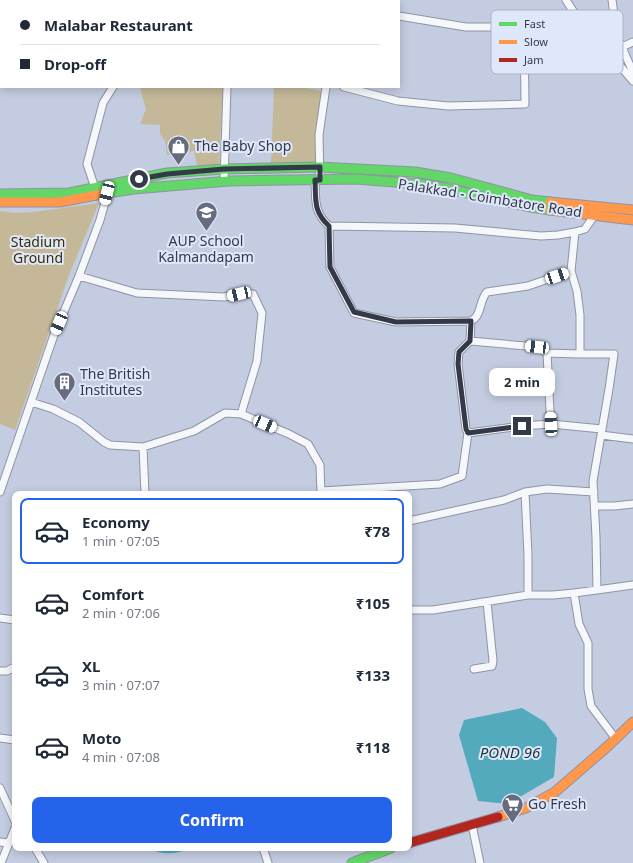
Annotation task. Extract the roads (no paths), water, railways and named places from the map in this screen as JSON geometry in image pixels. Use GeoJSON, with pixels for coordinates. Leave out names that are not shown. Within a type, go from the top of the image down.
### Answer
{"type":"FeatureCollection","features":[{"type":"Feature","properties":{"kind":"main road","name":"Palakkad - Coimbatore Road"},"geometry":{"type":"LineString","coordinates":[[0,194],[69,193],[167,174],[224,169],[320,167],[415,172],[451,178],[532,200],[633,210]]}},
{"type":"Feature","properties":{"kind":"main road","name":"Palakkad - Coimbatore Road"},"geometry":{"type":"LineString","coordinates":[[0,202],[60,202],[134,189],[224,181],[356,179],[420,184],[530,207],[633,220]]}},
{"type":"Feature","properties":{"kind":"main road"},"geometry":{"type":"LineString","coordinates":[[412,842],[526,808],[555,792],[616,739],[633,722]]}},
{"type":"Feature","properties":{"kind":"main road"},"geometry":{"type":"LineString","coordinates":[[352,863],[383,851]]}},
{"type":"Feature","properties":{"kind":"street"},"geometry":{"type":"LineString","coordinates":[[566,0],[572,10]]}},
{"type":"Feature","properties":{"kind":"street"},"geometry":{"type":"LineString","coordinates":[[612,0],[613,10]]}},
{"type":"Feature","properties":{"kind":"street"},"geometry":{"type":"LineString","coordinates":[[400,16],[466,27],[491,27]]}},
{"type":"Feature","properties":{"kind":"street"},"geometry":{"type":"LineString","coordinates":[[623,47],[633,42]]}},
{"type":"Feature","properties":{"kind":"street"},"geometry":{"type":"LineString","coordinates":[[623,49],[633,72]]}},
{"type":"Feature","properties":{"kind":"street"},"geometry":{"type":"LineString","coordinates":[[623,69],[633,81]]}},
{"type":"Feature","properties":{"kind":"street"},"geometry":{"type":"LineString","coordinates":[[348,88],[398,101],[448,106],[525,104],[525,74]]}},
{"type":"Feature","properties":{"kind":"street"},"geometry":{"type":"LineString","coordinates":[[95,188],[87,164],[103,103],[112,88]]}},
{"type":"Feature","properties":{"kind":"street"},"geometry":{"type":"LineString","coordinates":[[224,181],[227,88]]}},
{"type":"Feature","properties":{"kind":"street"},"geometry":{"type":"LineString","coordinates":[[326,88],[319,135],[320,167],[316,209],[329,226],[330,267],[354,312],[396,322],[471,321],[477,316],[484,295],[487,292],[528,286],[572,271]]}},
{"type":"Feature","properties":{"kind":"street"},"geometry":{"type":"LineString","coordinates":[[0,492],[54,335],[100,220],[110,184]]}},
{"type":"Feature","properties":{"kind":"street"},"geometry":{"type":"LineString","coordinates":[[329,226],[455,228],[541,236],[558,235],[585,229],[602,207]]}},
{"type":"Feature","properties":{"kind":"street"},"geometry":{"type":"LineString","coordinates":[[575,232],[572,271],[577,291],[580,315],[580,354]]}},
{"type":"Feature","properties":{"kind":"street"},"geometry":{"type":"LineString","coordinates":[[78,276],[137,293],[224,298],[239,294],[253,294],[262,313],[257,361],[241,414]]}},
{"type":"Feature","properties":{"kind":"street"},"geometry":{"type":"LineString","coordinates":[[347,491],[440,484],[462,476],[468,433],[466,429],[458,364],[459,352],[470,341],[471,321]]}},
{"type":"Feature","properties":{"kind":"street"},"geometry":{"type":"LineString","coordinates":[[470,341],[537,347],[547,353],[614,354],[593,481],[597,590]]}},
{"type":"Feature","properties":{"kind":"street"},"geometry":{"type":"LineString","coordinates":[[547,353],[551,427]]}},
{"type":"Feature","properties":{"kind":"street"},"geometry":{"type":"LineString","coordinates":[[31,402],[53,409],[79,422],[110,445],[143,447],[194,431],[225,413],[241,414],[289,434],[308,444],[320,465],[321,491]]}},
{"type":"Feature","properties":{"kind":"street"},"geometry":{"type":"LineString","coordinates":[[468,433],[522,426],[551,427],[602,432],[633,439]]}},
{"type":"Feature","properties":{"kind":"street"},"geometry":{"type":"LineString","coordinates":[[143,447],[145,491]]}},
{"type":"Feature","properties":{"kind":"street"},"geometry":{"type":"LineString","coordinates":[[412,520],[504,500],[525,492],[547,489],[594,492]]}},
{"type":"Feature","properties":{"kind":"street"},"geometry":{"type":"LineString","coordinates":[[525,492],[528,595]]}},
{"type":"Feature","properties":{"kind":"street"},"geometry":{"type":"LineString","coordinates":[[595,506],[633,504]]}},
{"type":"Feature","properties":{"kind":"street"},"geometry":{"type":"LineString","coordinates":[[412,610],[434,610],[528,595],[574,593],[633,585]]}},
{"type":"Feature","properties":{"kind":"street"},"geometry":{"type":"LineString","coordinates":[[574,593],[579,624],[588,643],[588,683],[591,706],[616,739]]}},
{"type":"Feature","properties":{"kind":"street"},"geometry":{"type":"LineString","coordinates":[[474,669],[492,666],[493,661],[487,602]]}},
{"type":"Feature","properties":{"kind":"street"},"geometry":{"type":"LineString","coordinates":[[0,618],[12,620]]}},
{"type":"Feature","properties":{"kind":"street"},"geometry":{"type":"LineString","coordinates":[[0,671],[7,671],[12,668]]}},
{"type":"Feature","properties":{"kind":"street"},"geometry":{"type":"LineString","coordinates":[[0,738],[12,740]]}},
{"type":"Feature","properties":{"kind":"street"},"geometry":{"type":"LineString","coordinates":[[0,788],[12,814]]}},
{"type":"Feature","properties":{"kind":"street"},"geometry":{"type":"LineString","coordinates":[[472,825],[480,863]]}},
{"type":"Feature","properties":{"kind":"street"},"geometry":{"type":"LineString","coordinates":[[1,863],[12,836]]}},
{"type":"Feature","properties":{"kind":"street"},"geometry":{"type":"LineString","coordinates":[[0,842],[9,843]]}},
{"type":"Feature","properties":{"kind":"street"},"geometry":{"type":"LineString","coordinates":[[37,851],[44,863]]}},
{"type":"Feature","properties":{"kind":"street"},"geometry":{"type":"LineString","coordinates":[[264,851],[268,863]]}},
{"type":"Feature","properties":{"kind":"water","name":"POND 96"},"geometry":{"type":"Polygon","coordinates":[[[522,708],[545,722],[557,738],[554,777],[508,804],[478,801],[459,735],[464,720],[522,708]]]}},
{"type":"Feature","properties":{"kind":"water"},"geometry":{"type":"Polygon","coordinates":[[[154,851],[184,851],[170,853],[154,851]]]}},
{"type":"Feature","properties":{"kind":"place","name":"The Baby Shop"},"geometry":{"type":"Point","coordinates":[179,166]}},
{"type":"Feature","properties":{"kind":"place","name":"AUP School Kalmandapam"},"geometry":{"type":"Point","coordinates":[206,232]}},
{"type":"Feature","properties":{"kind":"place","name":"The British Institutes"},"geometry":{"type":"Point","coordinates":[65,402]}},
{"type":"Feature","properties":{"kind":"place","name":"Go Fresh"},"geometry":{"type":"Point","coordinates":[513,824]}},
{"type":"Feature","properties":{"kind":"park label","name":"Stadium Ground"},"geometry":{"type":"Point","coordinates":[38,250]}}]}
